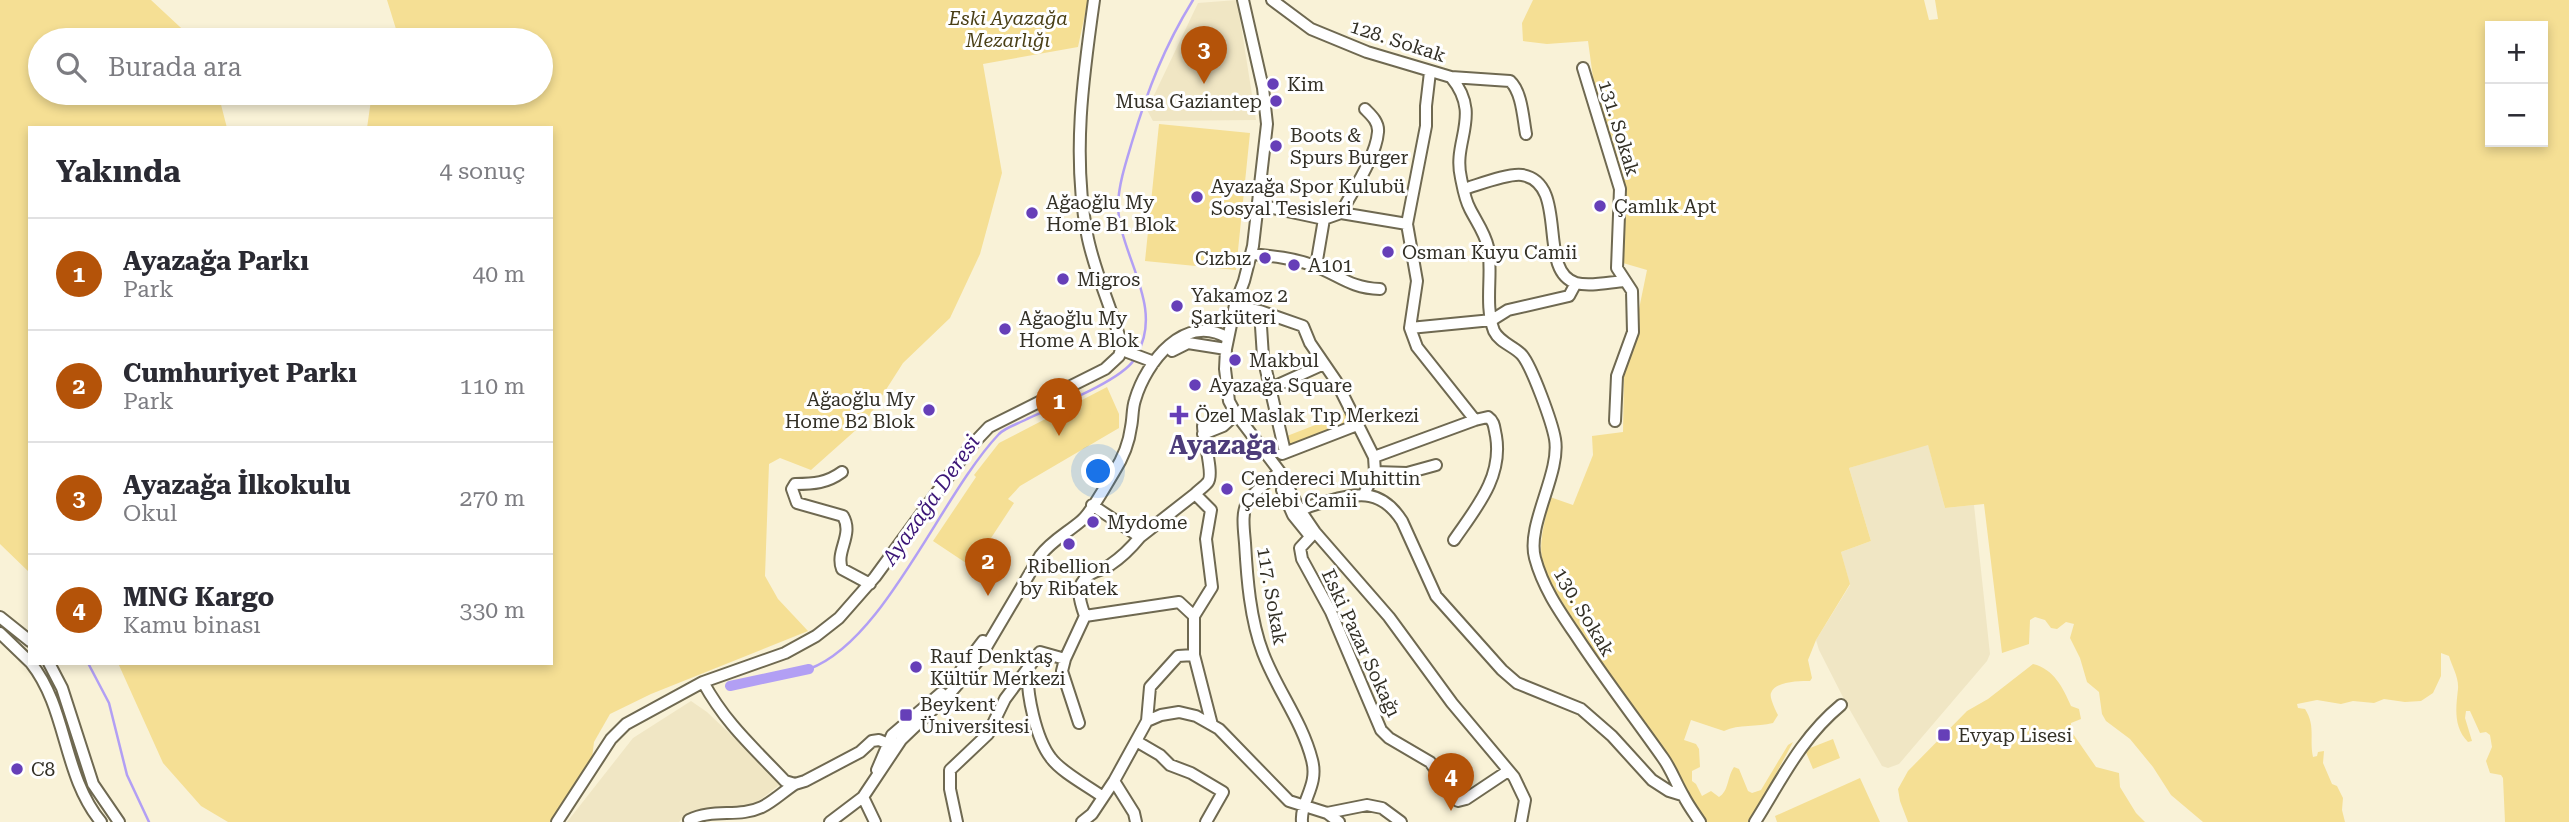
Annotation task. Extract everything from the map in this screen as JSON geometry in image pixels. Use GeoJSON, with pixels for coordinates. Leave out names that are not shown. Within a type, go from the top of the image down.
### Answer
{"type":"FeatureCollection","features":[{"type":"Feature","properties":{"kind":"street"},"geometry":{"type":"LineString","coordinates":[[557,822],[611,739],[626,724],[703,682],[785,653],[816,636],[839,618],[870,584],[970,447],[989,427],[1105,369],[1119,356],[1122,349],[1094,261],[1087,233],[1083,197],[1080,104],[1094,0]]}},
{"type":"Feature","properties":{"kind":"street"},"geometry":{"type":"LineString","coordinates":[[1243,0],[1266,111],[1259,205],[1251,254],[1235,305],[1229,312],[1224,342],[1227,390],[1234,416],[1278,474]]}},
{"type":"Feature","properties":{"kind":"street","name":"128. Sokak"},"geometry":{"type":"LineString","coordinates":[[1272,0],[1311,29],[1367,52],[1451,77],[1510,81],[1518,94],[1526,134]]}},
{"type":"Feature","properties":{"kind":"street","name":"131. Sokak"},"geometry":{"type":"LineString","coordinates":[[1583,68],[1620,189],[1617,268],[1632,291],[1633,332],[1617,376],[1615,421]]}},
{"type":"Feature","properties":{"kind":"street"},"geometry":{"type":"LineString","coordinates":[[1430,72],[1426,126],[1407,225],[1417,281],[1410,328],[1417,346],[1475,420]]}},
{"type":"Feature","properties":{"kind":"street"},"geometry":{"type":"LineString","coordinates":[[1451,77],[1465,106],[1467,118],[1458,160],[1468,205],[1487,242],[1492,320]]}},
{"type":"Feature","properties":{"kind":"street"},"geometry":{"type":"LineString","coordinates":[[1341,212],[1364,169],[1378,132],[1377,122],[1365,109]]}},
{"type":"Feature","properties":{"kind":"street"},"geometry":{"type":"LineString","coordinates":[[1464,189],[1518,175],[1532,179],[1548,196],[1556,254],[1562,275],[1576,283],[1625,281]]}},
{"type":"Feature","properties":{"kind":"street"},"geometry":{"type":"LineString","coordinates":[[1259,205],[1324,219],[1341,212],[1407,225]]}},
{"type":"Feature","properties":{"kind":"street"},"geometry":{"type":"LineString","coordinates":[[1316,266],[1324,219]]}},
{"type":"Feature","properties":{"kind":"street"},"geometry":{"type":"LineString","coordinates":[[1251,254],[1293,259],[1316,266],[1345,282],[1380,289]]}},
{"type":"Feature","properties":{"kind":"street"},"geometry":{"type":"LineString","coordinates":[[1410,328],[1492,320],[1508,310],[1569,296],[1576,283]]}},
{"type":"Feature","properties":{"kind":"street"},"geometry":{"type":"LineString","coordinates":[[1235,305],[1303,326],[1310,343],[1336,381],[1374,457],[1375,472],[1364,494]]}},
{"type":"Feature","properties":{"kind":"street"},"geometry":{"type":"LineString","coordinates":[[1260,311],[1263,357],[1285,452]]}},
{"type":"Feature","properties":{"kind":"street","name":"130. Sokak"},"geometry":{"type":"LineString","coordinates":[[1492,320],[1494,332],[1521,354],[1530,368],[1555,436],[1555,455],[1533,553],[1545,587],[1617,697],[1665,761],[1682,795],[1700,822]]}},
{"type":"Feature","properties":{"kind":"street"},"geometry":{"type":"LineString","coordinates":[[690,820],[712,812],[729,813],[761,807],[795,784],[860,752],[867,754],[891,746],[978,661],[1040,556],[1082,520],[1122,458],[1129,438],[1137,394],[1154,362],[1171,344],[1189,332],[1205,331],[1224,342]]}},
{"type":"Feature","properties":{"kind":"street"},"geometry":{"type":"LineString","coordinates":[[1132,419],[1154,373],[1176,348],[1188,343],[1224,342]]}},
{"type":"Feature","properties":{"kind":"street"},"geometry":{"type":"LineString","coordinates":[[1122,349],[1154,362]]}},
{"type":"Feature","properties":{"kind":"street"},"geometry":{"type":"LineString","coordinates":[[1269,389],[1324,365]]}},
{"type":"Feature","properties":{"kind":"street"},"geometry":{"type":"LineString","coordinates":[[1079,723],[1062,671],[1085,616],[1078,596],[1082,584],[1089,575],[1108,567],[1129,550],[1140,537],[1208,482],[1211,474],[1203,434],[1223,426],[1234,416]]}},
{"type":"Feature","properties":{"kind":"street"},"geometry":{"type":"LineString","coordinates":[[1234,416],[1271,460],[1296,513],[1312,534],[1521,789],[1525,800],[1521,822]]}},
{"type":"Feature","properties":{"kind":"street"},"geometry":{"type":"LineString","coordinates":[[1374,457],[1475,420],[1488,417],[1493,421],[1499,455],[1487,490],[1454,540]]}},
{"type":"Feature","properties":{"kind":"street"},"geometry":{"type":"LineString","coordinates":[[1271,460],[1285,452],[1357,425]]}},
{"type":"Feature","properties":{"kind":"street"},"geometry":{"type":"LineString","coordinates":[[1375,472],[1407,473],[1436,464]]}},
{"type":"Feature","properties":{"kind":"street"},"geometry":{"type":"LineString","coordinates":[[842,472],[832,479],[814,484],[795,484],[793,495],[797,503],[843,516],[847,523],[847,536],[840,562],[847,573],[870,584]]}},
{"type":"Feature","properties":{"kind":"street","name":"117. Sokak"},"geometry":{"type":"LineString","coordinates":[[1278,474],[1248,501],[1244,521],[1245,554],[1250,594],[1263,654],[1306,739],[1313,763],[1314,779],[1304,807],[1303,822]]}},
{"type":"Feature","properties":{"kind":"street"},"geometry":{"type":"LineString","coordinates":[[1195,494],[1211,510],[1206,539],[1212,587],[1194,616],[1194,654],[1212,725]]}},
{"type":"Feature","properties":{"kind":"street"},"geometry":{"type":"LineString","coordinates":[[1296,513],[1355,494],[1364,494],[1395,510],[1436,596],[1502,670],[1517,682],[1581,709],[1612,736],[1652,780],[1669,792],[1682,795]]}},
{"type":"Feature","properties":{"kind":"street"},"geometry":{"type":"LineString","coordinates":[[1092,505],[1140,537]]}},
{"type":"Feature","properties":{"kind":"street","name":"Eski Pazar Sokağı"},"geometry":{"type":"LineString","coordinates":[[1312,534],[1300,548],[1302,559],[1331,612],[1381,730],[1389,738],[1430,762],[1458,801],[1466,799],[1508,771]]}},
{"type":"Feature","properties":{"kind":"street"},"geometry":{"type":"LineString","coordinates":[[1085,616],[1179,602],[1194,616]]}},
{"type":"Feature","properties":{"kind":"street"},"geometry":{"type":"LineString","coordinates":[[0,617],[28,639]]}},
{"type":"Feature","properties":{"kind":"street"},"geometry":{"type":"LineString","coordinates":[[0,633],[28,660]]}},
{"type":"Feature","properties":{"kind":"street"},"geometry":{"type":"LineString","coordinates":[[957,822],[950,789],[950,770],[988,734],[1005,699],[1040,652],[1065,659]]}},
{"type":"Feature","properties":{"kind":"street"},"geometry":{"type":"LineString","coordinates":[[1082,822],[1092,814],[1114,781],[1147,721],[1150,687],[1178,656],[1194,654]]}},
{"type":"Feature","properties":{"kind":"street"},"geometry":{"type":"LineString","coordinates":[[32,665],[50,695],[75,778],[88,805],[101,822]]}},
{"type":"Feature","properties":{"kind":"street"},"geometry":{"type":"LineString","coordinates":[[50,665],[62,688],[93,784],[119,822]]}},
{"type":"Feature","properties":{"kind":"street"},"geometry":{"type":"LineString","coordinates":[[1028,667],[1027,681],[1035,720],[1046,750],[1052,760],[1103,797]]}},
{"type":"Feature","properties":{"kind":"street"},"geometry":{"type":"LineString","coordinates":[[703,682],[715,705],[733,729],[785,781],[795,784]]}},
{"type":"Feature","properties":{"kind":"street"},"geometry":{"type":"LineString","coordinates":[[1755,822],[1802,745],[1819,724],[1841,705]]}},
{"type":"Feature","properties":{"kind":"street"},"geometry":{"type":"LineString","coordinates":[[1147,721],[1179,712],[1196,716],[1219,729],[1289,801],[1327,813],[1339,822]]}},
{"type":"Feature","properties":{"kind":"street"},"geometry":{"type":"LineString","coordinates":[[1136,741],[1160,755],[1170,765],[1191,773],[1223,792],[1206,822]]}},
{"type":"Feature","properties":{"kind":"street"},"geometry":{"type":"LineString","coordinates":[[830,822],[863,797],[882,770],[891,746]]}},
{"type":"Feature","properties":{"kind":"street"},"geometry":{"type":"LineString","coordinates":[[1114,781],[1134,813],[1136,822]]}},
{"type":"Feature","properties":{"kind":"street"},"geometry":{"type":"LineString","coordinates":[[863,797],[876,822]]}},
{"type":"Feature","properties":{"kind":"street"},"geometry":{"type":"LineString","coordinates":[[1327,813],[1367,805],[1382,808],[1401,822]]}},
{"type":"Feature","properties":{"kind":"shaded area"},"geometry":{"type":"Polygon","coordinates":[[[1237,0],[1256,120],[1153,121],[1147,110],[1198,3],[1237,0]]]}},
{"type":"Feature","properties":{"kind":"shaded area"},"geometry":{"type":"Polygon","coordinates":[[[1928,444],[1945,508],[1974,505],[1990,654],[1987,661],[1899,764],[1888,768],[1882,766],[1847,705],[1816,640],[1850,585],[1841,552],[1871,541],[1849,468],[1928,444]]]}},
{"type":"Feature","properties":{"kind":"shaded area"},"geometry":{"type":"Polygon","coordinates":[[[691,701],[707,712],[782,783],[753,805],[733,810],[712,809],[688,813],[679,822],[567,822],[633,738],[691,701]]]}},
{"type":"Feature","properties":{"kind":"green space"},"geometry":{"type":"Polygon","coordinates":[[[0,0],[151,0],[181,28],[28,28],[28,105],[221,105],[226,126],[28,126],[28,571],[0,544],[0,0]]]}},
{"type":"Feature","properties":{"kind":"green space","name":"Eski Ayazağa Mezarlığı"},"geometry":{"type":"Polygon","coordinates":[[[387,0],[1088,0],[1078,47],[983,64],[1002,173],[980,254],[950,318],[903,363],[866,421],[811,470],[780,458],[769,464],[765,576],[778,599],[808,631],[651,694],[610,714],[594,742],[592,758],[550,822],[228,822],[201,806],[163,763],[119,665],[553,665],[553,126],[367,126],[370,105],[553,105],[553,28],[396,28],[387,0]]]}},
{"type":"Feature","properties":{"kind":"green space"},"geometry":{"type":"Polygon","coordinates":[[[1533,0],[1924,0],[1929,20],[1938,19],[1935,0],[2569,0],[2569,822],[2505,822],[2503,778],[2490,773],[2486,761],[2492,747],[2490,735],[2486,732],[2480,733],[2470,711],[2466,711],[2465,718],[2472,741],[2468,742],[2463,736],[2457,717],[2456,676],[2449,656],[2441,653],[2441,676],[2433,693],[2421,701],[2384,699],[2374,703],[2353,701],[2341,704],[2317,700],[2297,704],[2298,708],[2305,709],[2310,721],[2313,757],[2324,751],[2323,763],[2332,784],[2337,786],[2343,798],[2345,822],[2203,822],[2171,795],[2130,739],[2106,721],[2102,714],[2099,692],[2087,682],[2080,658],[2070,638],[2074,624],[2066,622],[2057,629],[2051,628],[2045,620],[2035,617],[2030,620],[2029,644],[2002,653],[1984,504],[1945,508],[1928,445],[1849,468],[1871,541],[1841,552],[1850,584],[1816,640],[1808,660],[1812,678],[1810,681],[1788,682],[1773,689],[1771,698],[1778,715],[1773,723],[1724,731],[1691,720],[1684,740],[1696,744],[1699,749],[1700,767],[1692,771],[1692,781],[1702,796],[1711,791],[1719,797],[1726,788],[1734,767],[1739,769],[1748,791],[1752,793],[1761,790],[1788,745],[1793,742],[1750,822],[1705,822],[1561,603],[1543,562],[1543,528],[1550,497],[1573,505],[1593,455],[1592,436],[1623,432],[1624,376],[1638,335],[1639,309],[1647,270],[1623,263],[1624,193],[1595,92],[1588,41],[1547,44],[1523,41],[1522,23],[1533,0]]]}},
{"type":"Feature","properties":{"kind":"green space","name":"Ayazağa Spor Kulubü Sosyal Tesisleri"},"geometry":{"type":"Polygon","coordinates":[[[1159,124],[1250,133],[1236,270],[1145,261],[1159,124]]]}},
{"type":"Feature","properties":{"kind":"green space"},"geometry":{"type":"Polygon","coordinates":[[[1107,387],[1119,414],[1119,428],[1020,486],[1008,499],[1014,503],[972,567],[933,541],[976,477],[974,475],[999,443],[1107,387]]]}},
{"type":"Feature","properties":{"kind":"green space"},"geometry":{"type":"Polygon","coordinates":[[[1346,413],[1349,422],[1291,445],[1287,436],[1346,413]]]}},
{"type":"Feature","properties":{"kind":"green space"},"geometry":{"type":"Polygon","coordinates":[[[2033,664],[2047,670],[2061,686],[2071,706],[2079,709],[2081,719],[2071,723],[2071,731],[2096,767],[2119,773],[2120,787],[2145,822],[1908,822],[1898,789],[1908,771],[1967,711],[1988,699],[2033,664]]]}},
{"type":"Feature","properties":{"kind":"green space"},"geometry":{"type":"Polygon","coordinates":[[[1833,739],[1840,758],[1813,769],[1805,750],[1833,739]]]}},
{"type":"Feature","properties":{"kind":"green space"},"geometry":{"type":"Polygon","coordinates":[[[1860,778],[1880,822],[1777,822],[1775,816],[1860,778]]]}},
{"type":"Feature","properties":{"kind":"waterway","name":"Ayazağa Deresi"},"geometry":{"type":"LineString","coordinates":[[1137,354],[1144,336],[1146,317],[1138,279],[1120,223],[1120,188],[1151,86],[1173,35],[1193,0]]}},
{"type":"Feature","properties":{"kind":"waterway","name":"Ayazağa Deresi"},"geometry":{"type":"LineString","coordinates":[[809,669],[837,653],[863,629],[911,564],[977,460],[999,434],[1115,377],[1134,360]]}},
{"type":"Feature","properties":{"kind":"waterway"},"geometry":{"type":"LineString","coordinates":[[89,665],[109,703],[127,775],[149,822]]}},
{"type":"Feature","properties":{"kind":"waterway","name":"Ayazağa Deresi"},"geometry":{"type":"LineString","coordinates":[[730,686],[809,669]]}},
{"type":"Feature","properties":{"kind":"place","name":"Ayazağa İlkokulu"},"geometry":{"type":"Point","coordinates":[1204,84]}},
{"type":"Feature","properties":{"kind":"place","name":"Kim"},"geometry":{"type":"Point","coordinates":[1273,84]}},
{"type":"Feature","properties":{"kind":"place","name":"Musa Gaziantep"},"geometry":{"type":"Point","coordinates":[1276,101]}},
{"type":"Feature","properties":{"kind":"place","name":"Boots & Spurs Burger"},"geometry":{"type":"Point","coordinates":[1276,146]}},
{"type":"Feature","properties":{"kind":"place","name":"Ayazağa Spor Kulubü Sosyal Tesisleri"},"geometry":{"type":"Point","coordinates":[1197,197]}},
{"type":"Feature","properties":{"kind":"place","name":"Çamlık Apt"},"geometry":{"type":"Point","coordinates":[1600,206]}},
{"type":"Feature","properties":{"kind":"place","name":"Ağaoğlu My Home B1 Blok"},"geometry":{"type":"Point","coordinates":[1032,213]}},
{"type":"Feature","properties":{"kind":"place","name":"Osman Kuyu Camii"},"geometry":{"type":"Point","coordinates":[1388,252]}},
{"type":"Feature","properties":{"kind":"place","name":"Cızbız"},"geometry":{"type":"Point","coordinates":[1265,258]}},
{"type":"Feature","properties":{"kind":"place","name":"A101"},"geometry":{"type":"Point","coordinates":[1294,265]}},
{"type":"Feature","properties":{"kind":"place","name":"Migros"},"geometry":{"type":"Point","coordinates":[1063,279]}},
{"type":"Feature","properties":{"kind":"place","name":"Yakamoz 2 Şarküteri"},"geometry":{"type":"Point","coordinates":[1177,306]}},
{"type":"Feature","properties":{"kind":"place","name":"Ağaoğlu My Home A Blok"},"geometry":{"type":"Point","coordinates":[1005,329]}},
{"type":"Feature","properties":{"kind":"place","name":"Makbul"},"geometry":{"type":"Point","coordinates":[1235,360]}},
{"type":"Feature","properties":{"kind":"place","name":"Ayazağa Square"},"geometry":{"type":"Point","coordinates":[1195,385]}},
{"type":"Feature","properties":{"kind":"place","name":"Ağaoğlu My Home B2 Blok"},"geometry":{"type":"Point","coordinates":[929,410]}},
{"type":"Feature","properties":{"kind":"place","name":"Özel Maslak Tıp Merkezi"},"geometry":{"type":"Point","coordinates":[1179,415]}},
{"type":"Feature","properties":{"kind":"place","name":"Ayazağa Parkı"},"geometry":{"type":"Point","coordinates":[1059,436]}},
{"type":"Feature","properties":{"kind":"place","name":"Cendereci Muhittin Çelebi Camii"},"geometry":{"type":"Point","coordinates":[1227,489]}},
{"type":"Feature","properties":{"kind":"place","name":"Mydome"},"geometry":{"type":"Point","coordinates":[1093,522]}},
{"type":"Feature","properties":{"kind":"place","name":"Ribellion by Ribatek"},"geometry":{"type":"Point","coordinates":[1069,544]}},
{"type":"Feature","properties":{"kind":"place","name":"Cumhuriyet Parkı"},"geometry":{"type":"Point","coordinates":[988,596]}},
{"type":"Feature","properties":{"kind":"place","name":"Rauf Denktaş Kültür Merkezi"},"geometry":{"type":"Point","coordinates":[916,667]}},
{"type":"Feature","properties":{"kind":"place","name":"Beykent Üniversitesi"},"geometry":{"type":"Point","coordinates":[906,715]}},
{"type":"Feature","properties":{"kind":"place","name":"Evyap Lisesi"},"geometry":{"type":"Point","coordinates":[1944,735]}},
{"type":"Feature","properties":{"kind":"place","name":"C8"},"geometry":{"type":"Point","coordinates":[17,769]}},
{"type":"Feature","properties":{"kind":"place","name":"MNG Kargo"},"geometry":{"type":"Point","coordinates":[1451,811]}},
{"type":"Feature","properties":{"kind":"district","name":"Ayazağa"},"geometry":{"type":"Point","coordinates":[1223,445]}}]}
